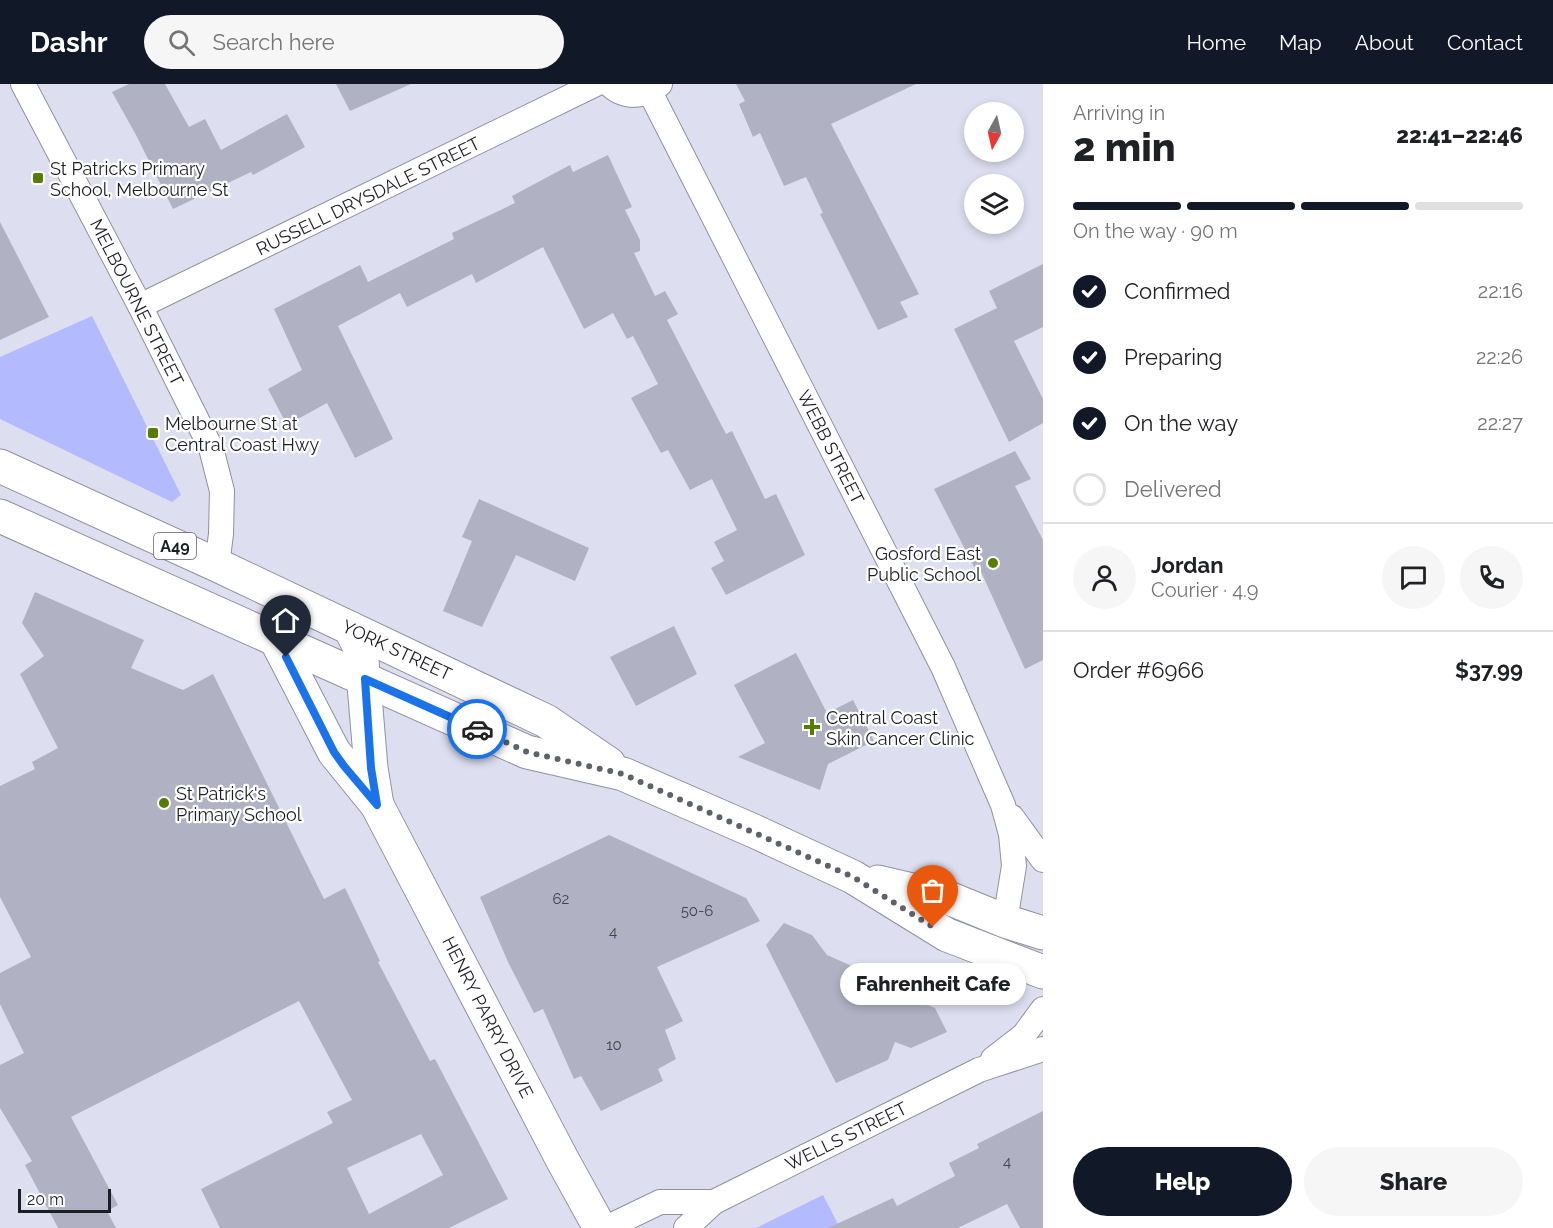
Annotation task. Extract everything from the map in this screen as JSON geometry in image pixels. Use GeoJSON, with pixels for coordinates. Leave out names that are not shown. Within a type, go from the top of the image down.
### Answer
{"type":"FeatureCollection","features":[{"type":"Feature","properties":{"kind":"main road","name":"YORK STREET"},"geometry":{"type":"LineString","coordinates":[[0,466],[217,565],[546,721],[623,774],[853,877],[947,936],[1043,967]]}},
{"type":"Feature","properties":{"kind":"main road","name":"YORK STREET"},"geometry":{"type":"LineString","coordinates":[[0,516],[527,752],[623,774]]}},
{"type":"Feature","properties":{"kind":"main road","name":"HENRY PARRY DRIVE"},"geometry":{"type":"LineString","coordinates":[[350,628],[359,646],[365,679],[371,768],[377,805]]}},
{"type":"Feature","properties":{"kind":"main road","name":"HENRY PARRY DRIVE"},"geometry":{"type":"LineString","coordinates":[[276,640],[334,752],[377,805],[556,1149],[600,1228]]}},
{"type":"Feature","properties":{"kind":"main road","name":"YORK STREET"},"geometry":{"type":"LineString","coordinates":[[853,877],[951,899],[1005,921],[1043,933]]}},
{"type":"Feature","properties":{"kind":"main road"},"geometry":{"type":"LineString","coordinates":[[1005,921],[1029,936],[1043,967]]}},
{"type":"Feature","properties":{"kind":"street","name":"MELBOURNE STREET"},"geometry":{"type":"LineString","coordinates":[[23,84],[140,306],[211,448],[222,491],[221,534],[217,565]]}},
{"type":"Feature","properties":{"kind":"street","name":"RUSSELL DRYSDALE STREET"},"geometry":{"type":"LineString","coordinates":[[140,306],[596,84]]}},
{"type":"Feature","properties":{"kind":"street"},"geometry":{"type":"LineString","coordinates":[[609,84],[621,93],[630,95],[641,95],[655,88]]}},
{"type":"Feature","properties":{"kind":"street","name":"WEBB STREET"},"geometry":{"type":"LineString","coordinates":[[655,88],[943,667],[1003,805],[1011,834],[1014,866],[1005,921]]}},
{"type":"Feature","properties":{"kind":"street","name":"WEBB STREET"},"geometry":{"type":"LineString","coordinates":[[1003,805],[1043,860]]}},
{"type":"Feature","properties":{"kind":"street","name":"WELLS STREET"},"geometry":{"type":"LineString","coordinates":[[979,1070],[1024,1035],[1043,1009]]}},
{"type":"Feature","properties":{"kind":"street","name":"WELLS STREET"},"geometry":{"type":"LineString","coordinates":[[686,1228],[714,1202],[979,1070],[1043,1049]]}},
{"type":"Feature","properties":{"kind":"street","name":"WELLS STREET"},"geometry":{"type":"LineString","coordinates":[[606,1228],[660,1202],[714,1202]]}},
{"type":"Feature","properties":{"kind":"shaded area"},"geometry":{"type":"Polygon","coordinates":[[[92,316],[181,495],[172,502],[0,419],[0,357],[92,316]]]}},
{"type":"Feature","properties":{"kind":"shaded area"},"geometry":{"type":"Polygon","coordinates":[[[823,1195],[840,1228],[756,1228],[823,1195]]]}},
{"type":"Feature","properties":{"kind":"building"},"geometry":{"type":"Polygon","coordinates":[[[129,84],[165,84],[189,127],[205,119],[221,150],[287,114],[305,147],[253,175],[251,172],[173,209],[112,92],[129,84]]]}},
{"type":"Feature","properties":{"kind":"building"},"geometry":{"type":"Polygon","coordinates":[[[336,84],[411,84],[350,111],[336,84]]]}},
{"type":"Feature","properties":{"kind":"building"},"geometry":{"type":"Polygon","coordinates":[[[736,84],[916,84],[831,124],[919,294],[900,302],[908,317],[878,330],[820,214],[823,213],[806,177],[784,186],[760,133],[753,137],[739,104],[745,101],[736,84]]]}},
{"type":"Feature","properties":{"kind":"building"},"geometry":{"type":"Polygon","coordinates":[[[608,155],[632,207],[625,210],[640,240],[640,251],[634,253],[655,296],[665,291],[678,314],[667,320],[726,434],[732,431],[765,499],[776,494],[805,555],[726,595],[711,568],[724,561],[714,542],[737,530],[712,479],[690,490],[668,450],[661,453],[631,398],[658,384],[633,336],[627,339],[613,313],[584,329],[543,247],[476,283],[472,274],[407,307],[400,293],[338,326],[393,439],[355,458],[327,403],[287,425],[268,389],[302,370],[274,309],[360,265],[368,282],[454,239],[452,233],[515,203],[512,196],[570,165],[573,172],[608,155]]]}},
{"type":"Feature","properties":{"kind":"building"},"geometry":{"type":"Polygon","coordinates":[[[0,222],[49,317],[0,340],[0,222]]]}},
{"type":"Feature","properties":{"kind":"building"},"geometry":{"type":"Polygon","coordinates":[[[1043,264],[1043,327],[1014,341],[1043,399],[1043,423],[1009,442],[954,329],[997,308],[989,291],[1043,264]]]}},
{"type":"Feature","properties":{"kind":"building"},"geometry":{"type":"Polygon","coordinates":[[[1015,451],[1031,479],[1015,486],[1043,540],[1043,660],[1025,669],[978,565],[974,567],[934,489],[1015,451]]]}},
{"type":"Feature","properties":{"kind":"building"},"geometry":{"type":"Polygon","coordinates":[[[479,499],[589,548],[575,581],[516,555],[482,627],[443,611],[472,541],[462,537],[479,499]]]}},
{"type":"Feature","properties":{"kind":"building"},"geometry":{"type":"Polygon","coordinates":[[[35,592],[144,640],[131,668],[183,690],[213,674],[324,899],[345,888],[380,961],[378,962],[430,1061],[435,1059],[508,1199],[449,1228],[220,1228],[201,1189],[333,1123],[327,1112],[352,1100],[299,1001],[71,1117],[118,1205],[107,1211],[116,1228],[58,1228],[25,1165],[32,1161],[0,1108],[0,1065],[24,1053],[0,1004],[0,973],[31,957],[0,897],[0,786],[35,769],[32,762],[58,748],[20,674],[44,656],[22,623],[35,592]],[[421,1134],[347,1168],[369,1214],[443,1175],[421,1134]]]}},
{"type":"Feature","properties":{"kind":"building"},"geometry":{"type":"Polygon","coordinates":[[[674,626],[697,674],[636,706],[610,657],[674,626]]]}},
{"type":"Feature","properties":{"kind":"building","name":"Central Coast Skin Cancer Clinic"},"geometry":{"type":"Polygon","coordinates":[[[796,653],[827,713],[853,700],[874,741],[828,764],[820,790],[738,757],[765,743],[734,685],[796,653]]]}},
{"type":"Feature","properties":{"kind":"building"},"geometry":{"type":"Polygon","coordinates":[[[609,835],[746,898],[760,921],[657,967],[683,1021],[665,1030],[676,1059],[658,1069],[663,1081],[601,1111],[581,1076],[574,1079],[543,1009],[534,1013],[508,962],[480,897],[609,835]]]}},
{"type":"Feature","properties":{"kind":"building"},"geometry":{"type":"Polygon","coordinates":[[[784,923],[812,935],[827,955],[915,994],[913,999],[935,1008],[947,1032],[911,1048],[895,1042],[888,1060],[836,1083],[766,945],[784,923]]]}},
{"type":"Feature","properties":{"kind":"building"},"geometry":{"type":"Polygon","coordinates":[[[1043,1111],[1043,1228],[1020,1228],[1007,1204],[958,1228],[828,1228],[893,1198],[897,1206],[955,1176],[949,1163],[979,1148],[977,1144],[1043,1111]]]}},
{"type":"Feature","properties":{"kind":"way so far"},"geometry":{"type":"LineString","coordinates":[[477,729],[527,752],[623,774],[853,877],[933,927]]}},
{"type":"Feature","properties":{"kind":"place","name":"St Patricks Primary School, Melbourne St"},"geometry":{"type":"Point","coordinates":[38,178]}},
{"type":"Feature","properties":{"kind":"place","name":"Melbourne St at Central Coast Hwy"},"geometry":{"type":"Point","coordinates":[153,433]}},
{"type":"Feature","properties":{"kind":"place","name":"Gosford East Public School"},"geometry":{"type":"Point","coordinates":[993,563]}},
{"type":"Feature","properties":{"kind":"place","name":"Central Coast Skin Cancer Clinic"},"geometry":{"type":"Point","coordinates":[812,727]}},
{"type":"Feature","properties":{"kind":"place","name":"St Patrick's Primary School"},"geometry":{"type":"Point","coordinates":[164,803]}},
{"type":"Feature","properties":{"kind":"place","name":"Fahrenheit Cafe"},"geometry":{"type":"Point","coordinates":[933,927]}},
{"type":"Feature","properties":{"kind":"route"},"geometry":{"type":"LineString","coordinates":[[286,657],[334,752],[377,805],[371,768],[365,679],[477,729]]}}]}
